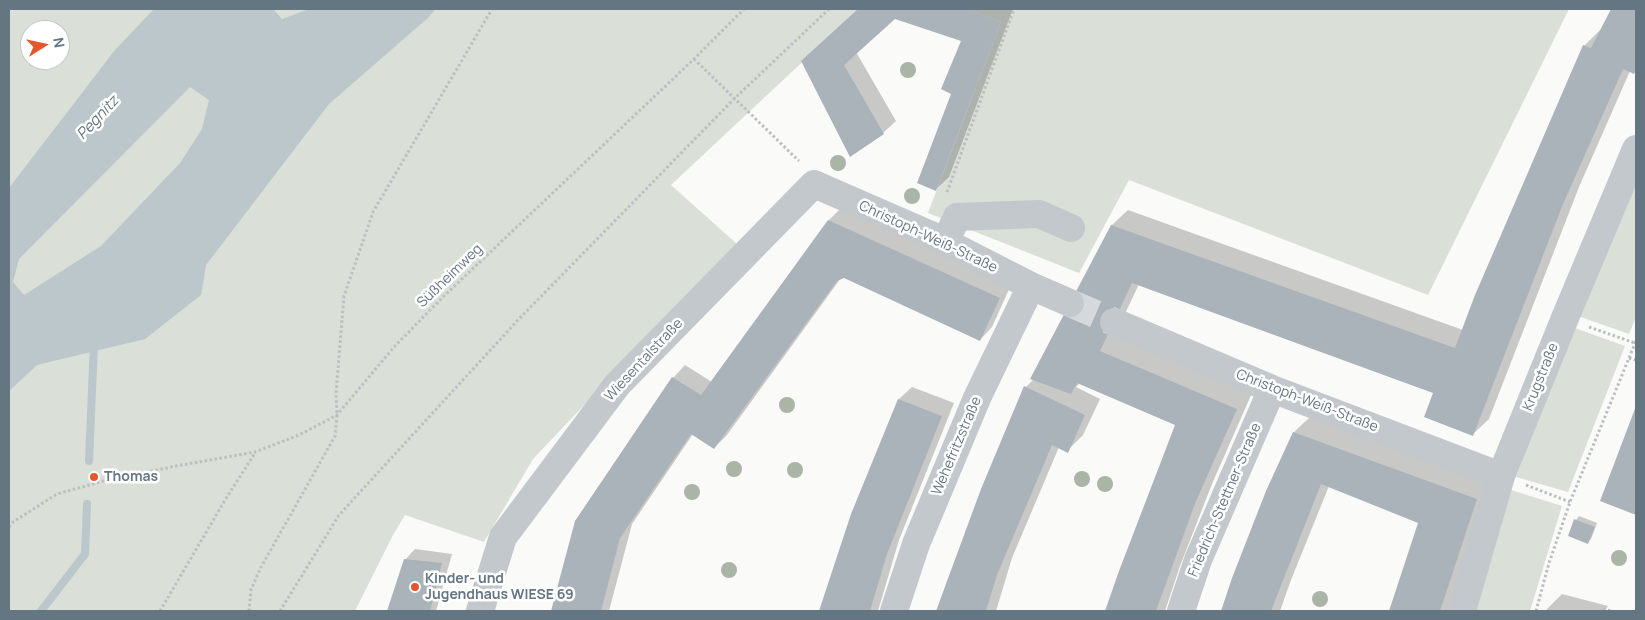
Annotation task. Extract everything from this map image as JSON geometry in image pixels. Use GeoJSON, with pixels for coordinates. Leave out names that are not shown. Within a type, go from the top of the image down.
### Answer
{"type":"FeatureCollection","features":[{"type":"Feature","properties":{"kind":"street","name":"Krugstraße"},"geometry":{"type":"LineString","coordinates":[[1462,611],[1502,476],[1565,318],[1636,149]]}},
{"type":"Feature","properties":{"kind":"street","name":"Christoph-Weiß-Straße"},"geometry":{"type":"LineString","coordinates":[[814,184],[938,239],[1031,286],[1070,303]]}},
{"type":"Feature","properties":{"kind":"street","name":"Wiesentalstraße"},"geometry":{"type":"LineString","coordinates":[[480,611],[503,537],[617,385],[814,184]]}},
{"type":"Feature","properties":{"kind":"street"},"geometry":{"type":"LineString","coordinates":[[938,239],[957,217],[1039,214],[1071,228]]}},
{"type":"Feature","properties":{"kind":"street","name":"Wehefritzstraße"},"geometry":{"type":"LineString","coordinates":[[894,611],[916,544],[977,398],[1031,286]]}},
{"type":"Feature","properties":{"kind":"street","name":"Christoph-Weiß-Straße"},"geometry":{"type":"LineString","coordinates":[[1114,322],[1272,389],[1502,476]]}},
{"type":"Feature","properties":{"kind":"street","name":"Friedrich-Stettner-Straße"},"geometry":{"type":"LineString","coordinates":[[1180,611],[1198,560],[1272,389]]}},
{"type":"Feature","properties":{"kind":"path"},"geometry":{"type":"LineString","coordinates":[[249,611],[251,590],[260,569],[335,436],[337,415],[336,393],[344,296],[373,212],[492,9]]}},
{"type":"Feature","properties":{"kind":"path","name":"Süßheimweg"},"geometry":{"type":"LineString","coordinates":[[337,415],[394,347],[444,296],[694,59],[744,9]]}},
{"type":"Feature","properties":{"kind":"path"},"geometry":{"type":"LineString","coordinates":[[280,611],[339,515],[518,320],[734,99],[829,9]]}},
{"type":"Feature","properties":{"kind":"path"},"geometry":{"type":"LineString","coordinates":[[938,239],[1014,9]]}},
{"type":"Feature","properties":{"kind":"path"},"geometry":{"type":"LineString","coordinates":[[694,59],[809,172],[814,184]]}},
{"type":"Feature","properties":{"kind":"path"},"geometry":{"type":"LineString","coordinates":[[1536,611],[1549,563],[1570,502],[1636,342],[1565,318]]}},
{"type":"Feature","properties":{"kind":"path"},"geometry":{"type":"LineString","coordinates":[[1629,358],[1636,360]]}},
{"type":"Feature","properties":{"kind":"path"},"geometry":{"type":"LineString","coordinates":[[9,527],[13,522],[57,494],[116,478],[255,452],[299,435],[337,415]]}},
{"type":"Feature","properties":{"kind":"path"},"geometry":{"type":"LineString","coordinates":[[160,611],[255,452]]}},
{"type":"Feature","properties":{"kind":"path"},"geometry":{"type":"LineString","coordinates":[[1502,476],[1570,502]]}},
{"type":"Feature","properties":{"kind":"path"},"geometry":{"type":"LineString","coordinates":[[1603,609],[1611,611]]}},
{"type":"Feature","properties":{"kind":"shaded area"},"geometry":{"type":"Polygon","coordinates":[[[9,9],[859,9],[671,185],[737,244],[533,459],[484,542],[405,515],[355,611],[9,611],[9,9]]]}},
{"type":"Feature","properties":{"kind":"shaded area"},"geometry":{"type":"Polygon","coordinates":[[[967,9],[1569,9],[1428,295],[1129,180],[1079,273],[928,213],[1001,22],[967,9]]]}},
{"type":"Feature","properties":{"kind":"shaded area"},"geometry":{"type":"Polygon","coordinates":[[[1636,175],[1636,317],[1629,334],[1578,316],[1636,175]]]}},
{"type":"Feature","properties":{"kind":"shaded area"},"geometry":{"type":"Polygon","coordinates":[[[1572,327],[1625,346],[1568,492],[1516,477],[1572,327]]]}},
{"type":"Feature","properties":{"kind":"shaded area"},"geometry":{"type":"Polygon","coordinates":[[[1511,490],[1562,506],[1530,611],[1472,611],[1511,490]]]}},
{"type":"Feature","properties":{"kind":"water","name":"Pegnitz"},"geometry":{"type":"Polygon","coordinates":[[[154,9],[273,9],[282,19],[309,9],[435,9],[429,17],[329,104],[206,265],[201,295],[145,339],[37,365],[9,391],[9,188],[115,50],[154,9]],[[190,87],[19,259],[13,282],[24,295],[101,246],[180,163],[202,129],[209,100],[190,87]]]}},
{"type":"Feature","properties":{"kind":"building"},"geometry":{"type":"Polygon","coordinates":[[[858,9],[967,9],[1001,22],[936,191],[917,183],[951,94],[941,89],[961,41],[895,19],[844,65],[884,134],[850,157],[801,61],[858,9]]]}},
{"type":"Feature","properties":{"kind":"building"},"geometry":{"type":"Polygon","coordinates":[[[1611,9],[1636,9],[1636,69],[1634,74],[1623,69],[1563,204],[1473,436],[1424,417],[1433,393],[1132,283],[1100,351],[1237,409],[1196,501],[1156,611],[1105,611],[1175,425],[1077,383],[1071,394],[1030,379],[1111,225],[1455,348],[1475,295],[1583,45],[1591,48],[1611,9]]]}},
{"type":"Feature","properties":{"kind":"building"},"geometry":{"type":"Polygon","coordinates":[[[828,220],[1000,298],[980,341],[844,278],[837,281],[714,449],[691,434],[620,538],[601,611],[551,611],[575,521],[672,377],[701,395],[828,220]]]}},
{"type":"Feature","properties":{"kind":"building"},"geometry":{"type":"Polygon","coordinates":[[[1024,386],[1085,415],[1068,453],[1052,445],[997,575],[986,611],[936,611],[981,489],[1024,386]]]}},
{"type":"Feature","properties":{"kind":"building"},"geometry":{"type":"Polygon","coordinates":[[[898,399],[942,416],[887,554],[870,611],[819,611],[851,514],[898,399]]]}},
{"type":"Feature","properties":{"kind":"building"},"geometry":{"type":"Polygon","coordinates":[[[1636,406],[1636,515],[1600,501],[1636,406]]]}},
{"type":"Feature","properties":{"kind":"building"},"geometry":{"type":"Polygon","coordinates":[[[1293,432],[1477,499],[1440,611],[1389,611],[1418,523],[1321,484],[1271,611],[1221,611],[1266,491],[1293,432]]]}},
{"type":"Feature","properties":{"kind":"building"},"geometry":{"type":"Polygon","coordinates":[[[1574,519],[1595,527],[1588,544],[1568,536],[1574,519]]]}},
{"type":"Feature","properties":{"kind":"building","name":"Kinder- und Jugendhaus WIESE 69"},"geometry":{"type":"Polygon","coordinates":[[[404,559],[442,563],[430,611],[387,611],[404,559]]]}},
{"type":"Feature","properties":{"kind":"waterway"},"geometry":{"type":"LineString","coordinates":[[89,461],[94,343]]}},
{"type":"Feature","properties":{"kind":"waterway"},"geometry":{"type":"LineString","coordinates":[[41,611],[85,554],[87,504]]}},
{"type":"Feature","properties":{"kind":"tunnel"},"geometry":{"type":"LineString","coordinates":[[1070,303],[1114,322]]}},
{"type":"Feature","properties":{"kind":"place","name":"Thomas"},"geometry":{"type":"Point","coordinates":[94,477]}},
{"type":"Feature","properties":{"kind":"place","name":"Kinder- und Jugendhaus WIESE 69"},"geometry":{"type":"Point","coordinates":[415,587]}}]}
